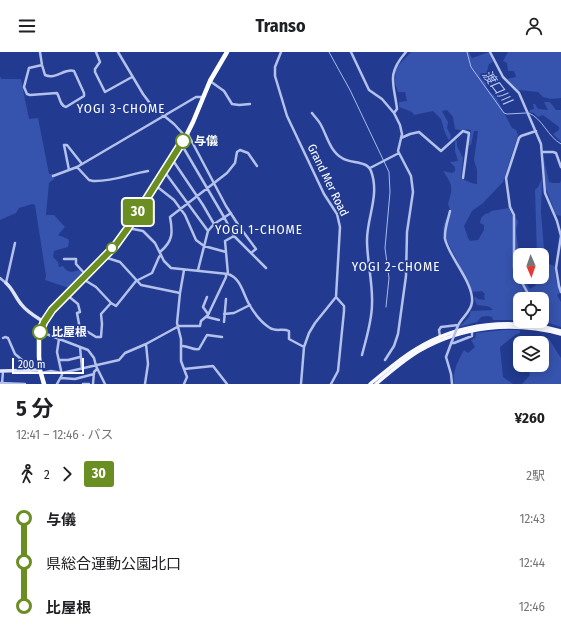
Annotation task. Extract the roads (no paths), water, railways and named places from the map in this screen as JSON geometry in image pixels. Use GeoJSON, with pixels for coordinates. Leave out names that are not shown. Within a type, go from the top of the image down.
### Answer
{"type":"FeatureCollection","features":[{"type":"Feature","properties":{"kind":"highway"},"geometry":{"type":"LineString","coordinates":[[44,384],[39,356],[40,332],[44,322],[52,310],[104,257],[128,228],[180,146],[210,81],[227,52]]}},
{"type":"Feature","properties":{"kind":"main road"},"geometry":{"type":"LineString","coordinates":[[370,384],[438,339],[471,327],[504,323],[531,325],[561,331]]}},
{"type":"Feature","properties":{"kind":"main road"},"geometry":{"type":"LineString","coordinates":[[438,339],[472,330],[499,327],[526,328],[561,334]]}},
{"type":"Feature","properties":{"kind":"main road"},"geometry":{"type":"LineString","coordinates":[[376,384],[388,372]]}},
{"type":"Feature","properties":{"kind":"street"},"geometry":{"type":"LineString","coordinates":[[40,52],[45,75],[53,77],[69,70],[74,71],[84,96],[66,107],[62,105],[57,93],[27,94],[25,92],[24,85],[30,68],[42,65]]}},
{"type":"Feature","properties":{"kind":"street"},"geometry":{"type":"LineString","coordinates":[[96,52],[100,62],[95,69],[95,72],[105,92],[132,77]]}},
{"type":"Feature","properties":{"kind":"street"},"geometry":{"type":"LineString","coordinates":[[118,52],[132,77],[152,106],[186,135],[190,136],[214,184],[231,213],[256,249],[251,253]]}},
{"type":"Feature","properties":{"kind":"street","name":"Grand Mer Road"},"geometry":{"type":"LineString","coordinates":[[281,52],[275,67],[275,76],[286,116],[324,194],[337,214],[340,227],[336,297]]}},
{"type":"Feature","properties":{"kind":"street"},"geometry":{"type":"LineString","coordinates":[[351,52],[368,90],[382,99],[394,113],[402,130],[398,149],[411,176],[413,192],[407,232],[406,276],[398,334],[394,346],[385,360]]}},
{"type":"Feature","properties":{"kind":"street"},"geometry":{"type":"LineString","coordinates":[[394,113],[397,109],[393,85],[393,71],[397,62],[406,52]]}},
{"type":"Feature","properties":{"kind":"street"},"geometry":{"type":"LineString","coordinates":[[490,52],[503,77],[519,93],[536,131],[542,152],[545,192],[557,220],[561,236],[556,268],[561,292]]}},
{"type":"Feature","properties":{"kind":"street"},"geometry":{"type":"LineString","coordinates":[[210,81],[224,90],[232,104],[250,104]]}},
{"type":"Feature","properties":{"kind":"street"},"geometry":{"type":"LineString","coordinates":[[53,176],[77,167],[196,97],[203,97]]}},
{"type":"Feature","properties":{"kind":"street"},"geometry":{"type":"LineString","coordinates":[[312,113],[321,126],[329,143],[342,158],[349,162],[367,165],[370,168],[374,182],[374,195],[367,239],[372,304],[368,334],[362,355]]}},
{"type":"Feature","properties":{"kind":"street"},"geometry":{"type":"LineString","coordinates":[[401,138],[419,132],[441,151],[463,130],[469,133],[463,178]]}},
{"type":"Feature","properties":{"kind":"street"},"geometry":{"type":"LineString","coordinates":[[527,292],[514,268],[514,215],[510,207],[506,178],[519,138],[536,131]]}},
{"type":"Feature","properties":{"kind":"street"},"geometry":{"type":"LineString","coordinates":[[69,170],[64,145],[67,145],[82,164]]}},
{"type":"Feature","properties":{"kind":"street"},"geometry":{"type":"LineString","coordinates":[[180,146],[183,147],[234,236],[266,268]]}},
{"type":"Feature","properties":{"kind":"street"},"geometry":{"type":"LineString","coordinates":[[160,252],[170,241],[172,234],[170,217],[227,173],[235,163],[237,152],[240,150],[248,153],[258,166]]}},
{"type":"Feature","properties":{"kind":"street"},"geometry":{"type":"LineString","coordinates":[[542,152],[556,153],[561,167]]}},
{"type":"Feature","properties":{"kind":"street"},"geometry":{"type":"LineString","coordinates":[[370,168],[399,153]]}},
{"type":"Feature","properties":{"kind":"street"},"geometry":{"type":"LineString","coordinates":[[172,158],[214,224]]}},
{"type":"Feature","properties":{"kind":"street"},"geometry":{"type":"LineString","coordinates":[[77,167],[89,180],[93,181],[127,177],[148,171]]}},
{"type":"Feature","properties":{"kind":"street"},"geometry":{"type":"LineString","coordinates":[[164,171],[208,231]]}},
{"type":"Feature","properties":{"kind":"street"},"geometry":{"type":"LineString","coordinates":[[155,185],[167,193],[185,214],[196,240],[204,246],[226,252]]}},
{"type":"Feature","properties":{"kind":"street"},"geometry":{"type":"LineString","coordinates":[[450,211],[445,239],[467,283],[472,300],[467,315],[457,326],[446,357],[452,384]]}},
{"type":"Feature","properties":{"kind":"street"},"geometry":{"type":"LineString","coordinates":[[198,270],[208,231],[214,224],[231,213]]}},
{"type":"Feature","properties":{"kind":"street"},"geometry":{"type":"LineString","coordinates":[[128,228],[142,231],[155,243],[167,265],[171,268],[227,274],[235,277],[259,318],[275,330],[285,329],[289,331],[289,339],[304,347]]}},
{"type":"Feature","properties":{"kind":"street"},"geometry":{"type":"LineString","coordinates":[[25,384],[1,384],[1,371],[51,371],[62,373],[97,367],[119,360],[125,353],[178,327],[200,326],[201,321],[207,316],[226,277],[225,241],[234,236]]}},
{"type":"Feature","properties":{"kind":"street"},"geometry":{"type":"LineString","coordinates":[[6,283],[15,243]]}},
{"type":"Feature","properties":{"kind":"street"},"geometry":{"type":"LineString","coordinates":[[64,259],[76,259],[76,264],[84,277],[116,306],[136,281],[152,273],[161,255]]}},
{"type":"Feature","properties":{"kind":"street"},"geometry":{"type":"LineString","coordinates":[[104,257],[120,262],[141,285],[180,293]]}},
{"type":"Feature","properties":{"kind":"street"},"geometry":{"type":"LineString","coordinates":[[184,270],[177,323],[180,334],[181,361],[187,377],[184,384]]}},
{"type":"Feature","properties":{"kind":"street"},"geometry":{"type":"LineString","coordinates":[[0,278],[6,283],[26,310],[44,322]]}},
{"type":"Feature","properties":{"kind":"street"},"geometry":{"type":"LineString","coordinates":[[67,295],[78,304],[80,312],[77,313],[80,329],[96,337],[101,337],[101,314],[111,303]]}},
{"type":"Feature","properties":{"kind":"street"},"geometry":{"type":"LineString","coordinates":[[207,297],[203,307],[207,316],[219,320]]}},
{"type":"Feature","properties":{"kind":"street"},"geometry":{"type":"LineString","coordinates":[[301,384],[304,347],[309,333],[315,323],[336,297],[344,306],[344,311],[338,372],[331,384]]}},
{"type":"Feature","properties":{"kind":"street"},"geometry":{"type":"LineString","coordinates":[[224,322],[226,299]]}},
{"type":"Feature","properties":{"kind":"street"},"geometry":{"type":"LineString","coordinates":[[224,314],[234,313],[250,305]]}},
{"type":"Feature","properties":{"kind":"street"},"geometry":{"type":"LineString","coordinates":[[438,339],[439,330],[441,327],[457,326]]}},
{"type":"Feature","properties":{"kind":"street"},"geometry":{"type":"LineString","coordinates":[[452,342],[454,343],[472,336],[472,330]]}},
{"type":"Feature","properties":{"kind":"street"},"geometry":{"type":"LineString","coordinates":[[40,332],[88,350],[91,353],[105,384]]}},
{"type":"Feature","properties":{"kind":"street"},"geometry":{"type":"LineString","coordinates":[[181,346],[185,345],[196,350],[199,349],[207,335],[222,337]]}},
{"type":"Feature","properties":{"kind":"street"},"geometry":{"type":"LineString","coordinates":[[3,338],[8,338],[15,354],[28,365],[29,371]]}},
{"type":"Feature","properties":{"kind":"street"},"geometry":{"type":"LineString","coordinates":[[58,384],[62,373],[57,352],[59,339]]}},
{"type":"Feature","properties":{"kind":"street"},"geometry":{"type":"LineString","coordinates":[[145,384],[148,364],[146,344]]}},
{"type":"Feature","properties":{"kind":"street"},"geometry":{"type":"LineString","coordinates":[[80,347],[82,369]]}},
{"type":"Feature","properties":{"kind":"street"},"geometry":{"type":"LineString","coordinates":[[58,360],[68,360],[80,357]]}},
{"type":"Feature","properties":{"kind":"street"},"geometry":{"type":"LineString","coordinates":[[184,368],[213,366],[227,384]]}},
{"type":"Feature","properties":{"kind":"street"},"geometry":{"type":"LineString","coordinates":[[93,384],[94,374],[97,367]]}},
{"type":"Feature","properties":{"kind":"street"},"geometry":{"type":"LineString","coordinates":[[61,378],[75,379],[94,374]]}},
{"type":"Feature","properties":{"kind":"street"},"geometry":{"type":"LineString","coordinates":[[82,384],[89,384]]}},
{"type":"Feature","properties":{"kind":"waterway"},"geometry":{"type":"LineString","coordinates":[[329,52],[350,90],[389,172],[390,192],[385,248],[389,278],[386,307]]}},
{"type":"Feature","properties":{"kind":"waterway","name":"渡口川"},"geometry":{"type":"LineString","coordinates":[[467,52],[471,67],[504,113],[526,113]]}},
{"type":"Feature","properties":{"kind":"waterway","name":"渡口川"},"geometry":{"type":"LineString","coordinates":[[529,113],[538,119],[552,137],[561,144]]}},
{"type":"Feature","properties":{"kind":"place","name":"与儀"},"geometry":{"type":"Point","coordinates":[183,141]}},
{"type":"Feature","properties":{"kind":"place","name":"比屋根"},"geometry":{"type":"Point","coordinates":[40,332]}},
{"type":"Feature","properties":{"kind":"district","name":"YOGI 3-CHOME"},"geometry":{"type":"Point","coordinates":[121,108]}},
{"type":"Feature","properties":{"kind":"district","name":"YOGI 1-CHOME"},"geometry":{"type":"Point","coordinates":[259,229]}},
{"type":"Feature","properties":{"kind":"district","name":"YOGI 2-CHOME"},"geometry":{"type":"Point","coordinates":[396,266]}}]}
